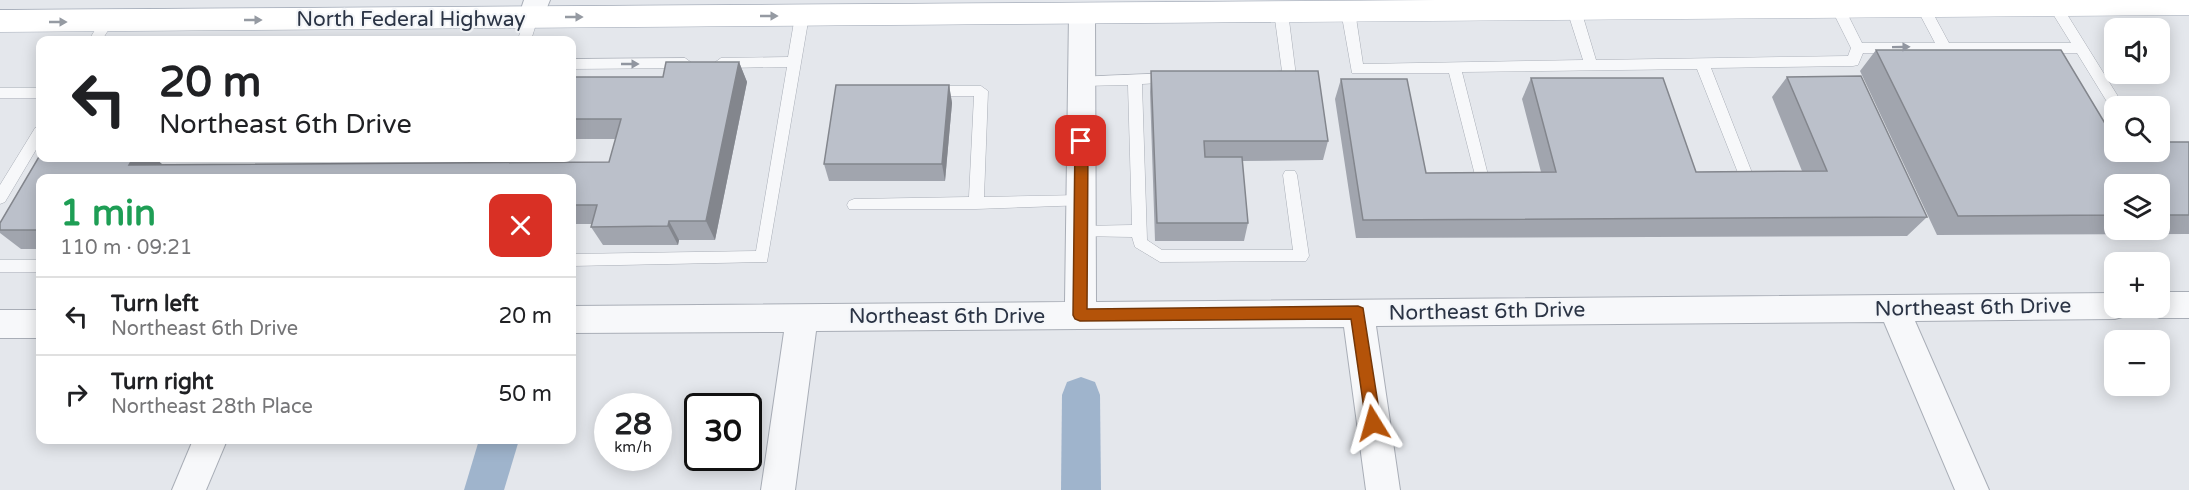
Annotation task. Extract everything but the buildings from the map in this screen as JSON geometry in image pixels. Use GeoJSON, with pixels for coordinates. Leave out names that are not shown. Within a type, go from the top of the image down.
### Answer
{"type":"FeatureCollection","features":[{"type":"Feature","properties":{"kind":"main road","name":"North Federal Highway"},"geometry":{"type":"LineString","coordinates":[[0,21],[101,31],[531,19],[1574,10],[1636,4],[1838,8],[2189,5]]}},
{"type":"Feature","properties":{"kind":"street"},"geometry":{"type":"LineString","coordinates":[[1080,315],[1082,14]]}},
{"type":"Feature","properties":{"kind":"street"},"geometry":{"type":"LineString","coordinates":[[2170,305],[2189,305]]}},
{"type":"Feature","properties":{"kind":"street","name":"Northeast 6th Drive"},"geometry":{"type":"LineString","coordinates":[[576,320],[2104,306]]}},
{"type":"Feature","properties":{"kind":"street"},"geometry":{"type":"LineString","coordinates":[[1893,308],[1972,490]]}},
{"type":"Feature","properties":{"kind":"street"},"geometry":{"type":"LineString","coordinates":[[1358,313],[1383,490]]}},
{"type":"Feature","properties":{"kind":"street"},"geometry":{"type":"LineString","coordinates":[[778,490],[802,317]]}},
{"type":"Feature","properties":{"kind":"street"},"geometry":{"type":"LineString","coordinates":[[0,324],[36,324]]}},
{"type":"Feature","properties":{"kind":"street"},"geometry":{"type":"LineString","coordinates":[[189,490],[208,444]]}},
{"type":"Feature","properties":{"kind":"lane"},"geometry":{"type":"LineString","coordinates":[[2055,6],[2112,96]]}},
{"type":"Feature","properties":{"kind":"lane"},"geometry":{"type":"LineString","coordinates":[[1923,7],[1944,46]]}},
{"type":"Feature","properties":{"kind":"lane"},"geometry":{"type":"LineString","coordinates":[[1348,11],[1357,69],[1853,61],[1858,48],[1838,8]]}},
{"type":"Feature","properties":{"kind":"lane"},"geometry":{"type":"LineString","coordinates":[[1574,10],[1592,65]]}},
{"type":"Feature","properties":{"kind":"lane"},"geometry":{"type":"LineString","coordinates":[[1265,77],[1289,76],[1281,12]]}},
{"type":"Feature","properties":{"kind":"lane"},"geometry":{"type":"LineString","coordinates":[[576,260],[762,257],[802,16]]}},
{"type":"Feature","properties":{"kind":"lane"},"geometry":{"type":"LineString","coordinates":[[1858,48],[1944,46],[2081,48]]}},
{"type":"Feature","properties":{"kind":"lane"},"geometry":{"type":"LineString","coordinates":[[576,64],[795,62]]}},
{"type":"Feature","properties":{"kind":"lane"},"geometry":{"type":"LineString","coordinates":[[1702,63],[1749,183]]}},
{"type":"Feature","properties":{"kind":"lane"},"geometry":{"type":"LineString","coordinates":[[1454,67],[1483,183]]}},
{"type":"Feature","properties":{"kind":"lane"},"geometry":{"type":"LineString","coordinates":[[1082,81],[1182,78]]}},
{"type":"Feature","properties":{"kind":"lane"},"geometry":{"type":"LineString","coordinates":[[1134,79],[1140,243],[1160,256],[1301,256],[1290,175]]}},
{"type":"Feature","properties":{"kind":"lane"},"geometry":{"type":"LineString","coordinates":[[915,91],[981,91],[976,203]]}},
{"type":"Feature","properties":{"kind":"lane"},"geometry":{"type":"LineString","coordinates":[[0,93],[36,93]]}},
{"type":"Feature","properties":{"kind":"lane"},"geometry":{"type":"LineString","coordinates":[[0,198],[36,139]]}},
{"type":"Feature","properties":{"kind":"lane"},"geometry":{"type":"LineString","coordinates":[[0,172],[16,172]]}},
{"type":"Feature","properties":{"kind":"lane"},"geometry":{"type":"LineString","coordinates":[[854,205],[1081,201]]}},
{"type":"Feature","properties":{"kind":"lane"},"geometry":{"type":"LineString","coordinates":[[1081,232],[1139,231]]}},
{"type":"Feature","properties":{"kind":"lane"},"geometry":{"type":"LineString","coordinates":[[0,266],[36,266]]}},
{"type":"Feature","properties":{"kind":"waterway"},"geometry":{"type":"LineString","coordinates":[[1081,395],[1081,490]]}},
{"type":"Feature","properties":{"kind":"waterway"},"geometry":{"type":"LineString","coordinates":[[484,490],[498,444]]}},
{"type":"Feature","properties":{"kind":"route"},"geometry":{"type":"LineString","coordinates":[[1081,141],[1080,315],[1358,313],[1373,423]]}}]}
